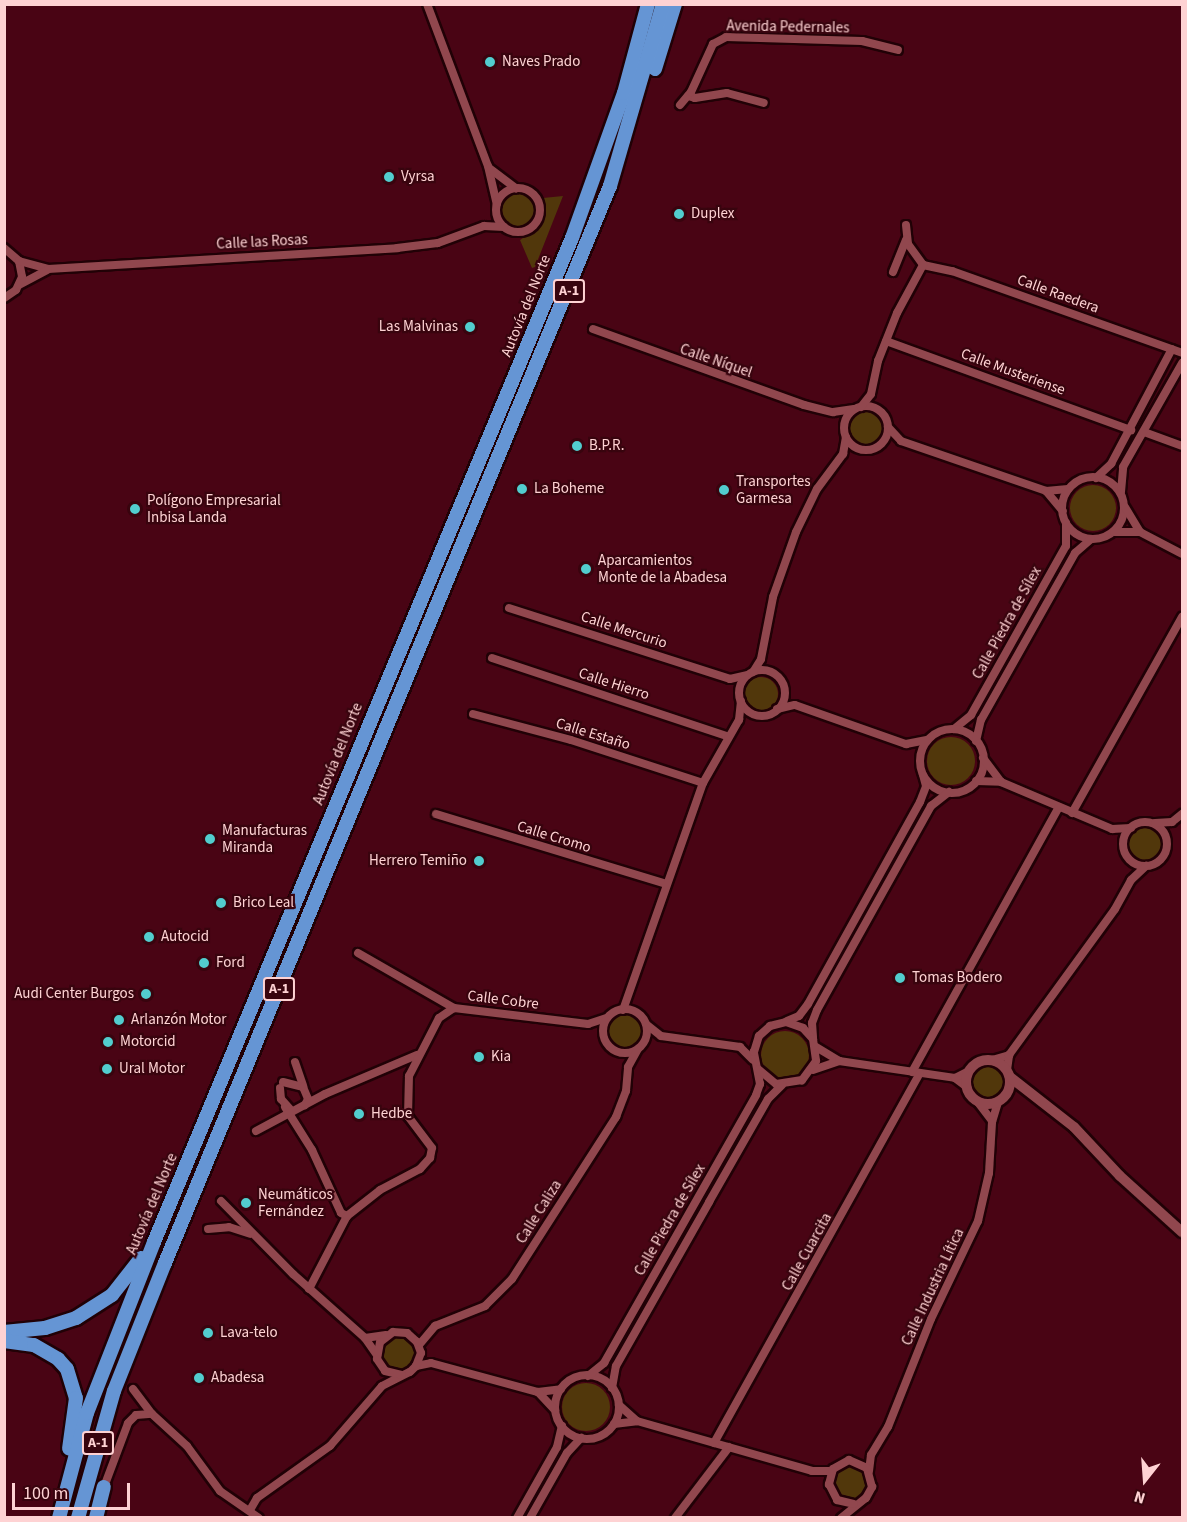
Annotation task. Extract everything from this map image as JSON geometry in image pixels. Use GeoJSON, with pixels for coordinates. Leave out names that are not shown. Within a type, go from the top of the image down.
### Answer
{"type":"FeatureCollection","features":[{"type":"Feature","properties":{"kind":"highway","name":"Autovía del Norte"},"geometry":{"type":"LineString","coordinates":[[59,1518],[87,1413],[166,1215],[418,601],[590,190],[629,76],[648,4]]}},
{"type":"Feature","properties":{"kind":"highway","name":"A-1"},"geometry":{"type":"LineString","coordinates":[[78,1518],[119,1376],[621,158],[663,4]]}},
{"type":"Feature","properties":{"kind":"highway"},"geometry":{"type":"LineString","coordinates":[[621,158],[646,100],[675,4]]}},
{"type":"Feature","properties":{"kind":"highway"},"geometry":{"type":"LineString","coordinates":[[4,1332],[45,1328],[94,1308],[132,1273],[166,1215]]}},
{"type":"Feature","properties":{"kind":"highway"},"geometry":{"type":"LineString","coordinates":[[4,1341],[26,1342],[47,1350],[58,1359],[73,1381],[76,1410],[67,1456],[69,1478]]}},
{"type":"Feature","properties":{"kind":"highway"},"geometry":{"type":"LineString","coordinates":[[96,1518],[104,1487]]}},
{"type":"Feature","properties":{"kind":"street"},"geometry":{"type":"LineString","coordinates":[[427,4],[488,166],[496,205],[504,227],[527,231],[541,213],[532,192],[516,188],[488,166]]}},
{"type":"Feature","properties":{"kind":"street","name":"Avenida Pedernales"},"geometry":{"type":"LineString","coordinates":[[680,105],[688,96],[707,52],[726,37],[862,41],[898,50]]}},
{"type":"Feature","properties":{"kind":"street"},"geometry":{"type":"LineString","coordinates":[[688,96],[727,93],[764,103]]}},
{"type":"Feature","properties":{"kind":"street"},"geometry":{"type":"LineString","coordinates":[[476,229],[504,193],[516,188]]}},
{"type":"Feature","properties":{"kind":"street"},"geometry":{"type":"LineString","coordinates":[[893,272],[906,239],[906,225]]}},
{"type":"Feature","properties":{"kind":"street","name":"Calle las Rosas"},"geometry":{"type":"LineString","coordinates":[[19,261],[48,269],[420,246],[476,229],[504,227]]}},
{"type":"Feature","properties":{"kind":"street"},"geometry":{"type":"LineString","coordinates":[[603,1036],[607,1018],[623,1010],[630,997],[639,956],[703,783],[727,736],[739,720],[741,685],[761,659],[773,597],[796,532],[817,489],[843,454],[846,435],[845,421],[870,394],[886,340],[923,265],[906,239]]}},
{"type":"Feature","properties":{"kind":"street"},"geometry":{"type":"LineString","coordinates":[[4,248],[19,261],[19,285]]}},
{"type":"Feature","properties":{"kind":"street","name":"Calle Raedera"},"geometry":{"type":"LineString","coordinates":[[923,265],[952,271],[1182,353]]}},
{"type":"Feature","properties":{"kind":"street","name":"Calle las Rosas"},"geometry":{"type":"LineString","coordinates":[[5,298],[19,285],[48,269]]}},
{"type":"Feature","properties":{"kind":"street","name":"Calle Níquel"},"geometry":{"type":"LineString","coordinates":[[593,329],[690,367],[833,412],[857,408]]}},
{"type":"Feature","properties":{"kind":"street","name":"Calle Musteriense"},"geometry":{"type":"LineString","coordinates":[[886,340],[1131,430]]}},
{"type":"Feature","properties":{"kind":"street"},"geometry":{"type":"LineString","coordinates":[[1096,478],[1112,464],[1172,350]]}},
{"type":"Feature","properties":{"kind":"street"},"geometry":{"type":"LineString","coordinates":[[1121,494],[1124,467],[1182,363]]}},
{"type":"Feature","properties":{"kind":"street"},"geometry":{"type":"LineString","coordinates":[[870,394],[888,428],[902,441],[1046,491],[1068,489],[1079,481],[1096,478],[1113,484],[1121,494],[1130,521],[1140,532],[1182,554]]}},
{"type":"Feature","properties":{"kind":"street"},"geometry":{"type":"LineString","coordinates":[[857,408],[879,410]]}},
{"type":"Feature","properties":{"kind":"street"},"geometry":{"type":"LineString","coordinates":[[833,412],[846,435],[863,450]]}},
{"type":"Feature","properties":{"kind":"street"},"geometry":{"type":"LineString","coordinates":[[882,443],[888,428]]}},
{"type":"Feature","properties":{"kind":"street"},"geometry":{"type":"LineString","coordinates":[[1144,432],[1182,446]]}},
{"type":"Feature","properties":{"kind":"street"},"geometry":{"type":"LineString","coordinates":[[843,454],[882,443],[902,441]]}},
{"type":"Feature","properties":{"kind":"street"},"geometry":{"type":"LineString","coordinates":[[1063,511],[1068,489]]}},
{"type":"Feature","properties":{"kind":"street"},"geometry":{"type":"LineString","coordinates":[[1046,491],[1063,511],[1066,523],[1073,532],[1091,539],[1113,532],[1140,532]]}},
{"type":"Feature","properties":{"kind":"street"},"geometry":{"type":"LineString","coordinates":[[1113,532],[1123,518],[1125,506]]}},
{"type":"Feature","properties":{"kind":"street","name":"Calle Piedra de Sílex"},"geometry":{"type":"LineString","coordinates":[[954,729],[971,715],[1066,546],[1066,523]]}},
{"type":"Feature","properties":{"kind":"street","name":"Calle Piedra de Sílex"},"geometry":{"type":"LineString","coordinates":[[976,741],[981,720],[1063,574],[1075,553],[1091,539]]}},
{"type":"Feature","properties":{"kind":"street","name":"Calle Mercurio"},"geometry":{"type":"LineString","coordinates":[[509,608],[730,679]]}},
{"type":"Feature","properties":{"kind":"street"},"geometry":{"type":"LineString","coordinates":[[1072,813],[1182,617]]}},
{"type":"Feature","properties":{"kind":"street","name":"Calle Hierro"},"geometry":{"type":"LineString","coordinates":[[492,658],[727,736]]}},
{"type":"Feature","properties":{"kind":"street"},"geometry":{"type":"LineString","coordinates":[[761,659],[795,705]]}},
{"type":"Feature","properties":{"kind":"street"},"geometry":{"type":"LineString","coordinates":[[758,715],[746,708],[730,679],[750,674],[774,674]]}},
{"type":"Feature","properties":{"kind":"street"},"geometry":{"type":"LineString","coordinates":[[777,709],[785,691]]}},
{"type":"Feature","properties":{"kind":"street"},"geometry":{"type":"LineString","coordinates":[[739,720],[795,705],[906,744],[927,740],[944,730],[954,729],[976,741],[983,758],[1001,782]]}},
{"type":"Feature","properties":{"kind":"street","name":"Calle Estaño"},"geometry":{"type":"LineString","coordinates":[[473,714],[571,740],[703,783]]}},
{"type":"Feature","properties":{"kind":"street"},"geometry":{"type":"LineString","coordinates":[[920,763],[927,740]]}},
{"type":"Feature","properties":{"kind":"street"},"geometry":{"type":"LineString","coordinates":[[740,1047],[758,1037],[770,1026],[799,1016],[921,802],[926,786],[920,763],[906,744]]}},
{"type":"Feature","properties":{"kind":"street"},"geometry":{"type":"LineString","coordinates":[[923,776],[939,790],[949,792],[964,790],[976,781],[983,758]]}},
{"type":"Feature","properties":{"kind":"street"},"geometry":{"type":"LineString","coordinates":[[976,781],[1001,782],[1112,829],[1131,828],[1140,823],[1172,822]]}},
{"type":"Feature","properties":{"kind":"street"},"geometry":{"type":"LineString","coordinates":[[812,1071],[816,1047],[812,1023],[817,1010],[932,806],[949,792]]}},
{"type":"Feature","properties":{"kind":"street"},"geometry":{"type":"LineString","coordinates":[[912,1072],[1059,807]]}},
{"type":"Feature","properties":{"kind":"street","name":"Calle Cromo"},"geometry":{"type":"LineString","coordinates":[[436,814],[666,884]]}},
{"type":"Feature","properties":{"kind":"street"},"geometry":{"type":"LineString","coordinates":[[977,1101],[998,1102],[1007,1093],[1009,1055],[1115,909],[1131,880],[1146,866],[1163,857],[1172,822],[1182,814]]}},
{"type":"Feature","properties":{"kind":"street"},"geometry":{"type":"LineString","coordinates":[[1154,823],[1167,839]]}},
{"type":"Feature","properties":{"kind":"street"},"geometry":{"type":"LineString","coordinates":[[1123,845],[1131,828]]}},
{"type":"Feature","properties":{"kind":"street"},"geometry":{"type":"LineString","coordinates":[[1112,829],[1129,859],[1131,880]]}},
{"type":"Feature","properties":{"kind":"street"},"geometry":{"type":"LineString","coordinates":[[1129,859],[1146,866]]}},
{"type":"Feature","properties":{"kind":"street","name":"Calle Cobre"},"geometry":{"type":"LineString","coordinates":[[358,953],[454,1008],[588,1024],[607,1018]]}},
{"type":"Feature","properties":{"kind":"street"},"geometry":{"type":"LineString","coordinates":[[630,997],[637,1013],[661,1036],[740,1047],[754,1060],[766,1079],[782,1085],[799,1082],[812,1071],[839,1062]]}},
{"type":"Feature","properties":{"kind":"street"},"geometry":{"type":"LineString","coordinates":[[309,1289],[346,1216],[380,1190],[420,1169],[430,1158],[432,1148],[408,1116],[410,1076],[417,1055],[439,1018],[454,1008]]}},
{"type":"Feature","properties":{"kind":"street"},"geometry":{"type":"LineString","coordinates":[[623,1010],[637,1013]]}},
{"type":"Feature","properties":{"kind":"street"},"geometry":{"type":"LineString","coordinates":[[786,1022],[803,1028],[813,1039]]}},
{"type":"Feature","properties":{"kind":"street"},"geometry":{"type":"LineString","coordinates":[[641,1046],[645,1023]]}},
{"type":"Feature","properties":{"kind":"street"},"geometry":{"type":"LineString","coordinates":[[588,1024],[603,1036],[628,1067]]}},
{"type":"Feature","properties":{"kind":"street"},"geometry":{"type":"LineString","coordinates":[[616,1052],[627,1053],[661,1036]]}},
{"type":"Feature","properties":{"kind":"street"},"geometry":{"type":"LineString","coordinates":[[754,1060],[758,1037]]}},
{"type":"Feature","properties":{"kind":"street","name":"Calle Caliza"},"geometry":{"type":"LineString","coordinates":[[407,1333],[427,1332],[484,1306],[512,1279],[616,1117],[626,1091],[628,1067],[641,1046]]}},
{"type":"Feature","properties":{"kind":"street"},"geometry":{"type":"LineString","coordinates":[[816,1047],[839,1062],[955,1078],[967,1087],[992,1122]]}},
{"type":"Feature","properties":{"kind":"street"},"geometry":{"type":"LineString","coordinates":[[256,1131],[325,1094],[417,1055]]}},
{"type":"Feature","properties":{"kind":"street"},"geometry":{"type":"LineString","coordinates":[[955,1078],[969,1071],[979,1062],[1009,1055]]}},
{"type":"Feature","properties":{"kind":"street"},"geometry":{"type":"LineString","coordinates":[[992,1060],[1034,1098],[1074,1127],[1182,1232]]}},
{"type":"Feature","properties":{"kind":"street"},"geometry":{"type":"LineString","coordinates":[[285,1107],[302,1107],[309,1099],[295,1062]]}},
{"type":"Feature","properties":{"kind":"street"},"geometry":{"type":"LineString","coordinates":[[393,1065],[410,1076]]}},
{"type":"Feature","properties":{"kind":"street","name":"Calle Piedra de Sílex"},"geometry":{"type":"LineString","coordinates":[[588,1376],[604,1363],[750,1104],[760,1084],[758,1069]]}},
{"type":"Feature","properties":{"kind":"street"},"geometry":{"type":"LineString","coordinates":[[967,1087],[969,1071]]}},
{"type":"Feature","properties":{"kind":"street","name":"Calle Cuarcita"},"geometry":{"type":"LineString","coordinates":[[714,1443],[920,1073]]}},
{"type":"Feature","properties":{"kind":"street"},"geometry":{"type":"LineString","coordinates":[[325,1094],[282,1085],[285,1107],[291,1114],[341,1213],[346,1216]]}},
{"type":"Feature","properties":{"kind":"street","name":"Calle Piedra de Sílex"},"geometry":{"type":"LineString","coordinates":[[612,1388],[616,1366],[768,1099],[782,1085]]}},
{"type":"Feature","properties":{"kind":"street"},"geometry":{"type":"LineString","coordinates":[[1007,1093],[1034,1098]]}},
{"type":"Feature","properties":{"kind":"street","name":"Calle Industria Lítica"},"geometry":{"type":"LineString","coordinates":[[869,1471],[871,1455],[888,1427],[926,1329],[974,1230],[989,1173],[992,1122],[998,1102]]}},
{"type":"Feature","properties":{"kind":"street"},"geometry":{"type":"LineString","coordinates":[[221,1201],[251,1234],[365,1338],[382,1368],[382,1386]]}},
{"type":"Feature","properties":{"kind":"street"},"geometry":{"type":"LineString","coordinates":[[208,1229],[229,1227],[251,1234]]}},
{"type":"Feature","properties":{"kind":"street"},"geometry":{"type":"LineString","coordinates":[[416,1366],[419,1347],[427,1332]]}},
{"type":"Feature","properties":{"kind":"street"},"geometry":{"type":"LineString","coordinates":[[365,1338],[407,1333],[431,1363]]}},
{"type":"Feature","properties":{"kind":"street"},"geometry":{"type":"LineString","coordinates":[[376,1355],[386,1335]]}},
{"type":"Feature","properties":{"kind":"street"},"geometry":{"type":"LineString","coordinates":[[250,1510],[257,1498],[330,1446],[382,1386],[416,1366],[431,1363],[538,1392],[561,1389]]}},
{"type":"Feature","properties":{"kind":"street"},"geometry":{"type":"LineString","coordinates":[[382,1368],[402,1375]]}},
{"type":"Feature","properties":{"kind":"street"},"geometry":{"type":"LineString","coordinates":[[555,1410],[561,1389],[572,1379],[588,1376],[599,1378],[612,1388],[619,1405],[637,1421],[815,1472],[832,1471]]}},
{"type":"Feature","properties":{"kind":"street"},"geometry":{"type":"LineString","coordinates":[[133,1389],[152,1414],[187,1446],[220,1491],[259,1518]]}},
{"type":"Feature","properties":{"kind":"street"},"geometry":{"type":"LineString","coordinates":[[538,1392],[555,1410],[562,1426],[581,1438],[601,1436],[614,1425],[637,1421]]}},
{"type":"Feature","properties":{"kind":"street"},"geometry":{"type":"LineString","coordinates":[[614,1425],[619,1405]]}},
{"type":"Feature","properties":{"kind":"street"},"geometry":{"type":"LineString","coordinates":[[104,1487],[128,1423],[136,1416],[152,1414]]}},
{"type":"Feature","properties":{"kind":"street"},"geometry":{"type":"LineString","coordinates":[[517,1518],[557,1447],[562,1426]]}},
{"type":"Feature","properties":{"kind":"street"},"geometry":{"type":"LineString","coordinates":[[530,1518],[567,1453],[581,1438]]}},
{"type":"Feature","properties":{"kind":"street"},"geometry":{"type":"LineString","coordinates":[[675,1518],[729,1447]]}},
{"type":"Feature","properties":{"kind":"street"},"geometry":{"type":"LineString","coordinates":[[829,1484],[832,1471],[842,1462],[854,1461],[871,1455]]}},
{"type":"Feature","properties":{"kind":"street"},"geometry":{"type":"LineString","coordinates":[[841,1518],[871,1491],[869,1471],[854,1461]]}},
{"type":"Feature","properties":{"kind":"street"},"geometry":{"type":"LineString","coordinates":[[815,1472],[829,1484],[837,1500],[841,1518]]}},
{"type":"Feature","properties":{"kind":"street"},"geometry":{"type":"LineString","coordinates":[[837,1500],[854,1504]]}},
{"type":"Feature","properties":{"kind":"shaded area"},"geometry":{"type":"Polygon","coordinates":[[[519,193],[531,198],[536,210],[531,222],[519,227],[507,222],[502,210],[507,198],[519,193]]]}},
{"type":"Feature","properties":{"kind":"shaded area"},"geometry":{"type":"Polygon","coordinates":[[[563,196],[535,267],[532,268],[520,240],[542,225],[546,213],[543,198],[563,196]]]}},
{"type":"Feature","properties":{"kind":"shaded area"},"geometry":{"type":"Polygon","coordinates":[[[867,412],[879,417],[884,429],[879,441],[867,446],[855,441],[850,429],[855,417],[867,412]]]}},
{"type":"Feature","properties":{"kind":"shaded area"},"geometry":{"type":"Polygon","coordinates":[[[1093,485],[1102,486],[1110,491],[1115,499],[1115,517],[1110,525],[1102,530],[1093,531],[1084,530],[1076,525],[1071,517],[1070,508],[1071,499],[1076,491],[1084,486],[1093,485]]]}},
{"type":"Feature","properties":{"kind":"shaded area"},"geometry":{"type":"Polygon","coordinates":[[[761,677],[773,682],[778,694],[773,706],[761,711],[749,706],[744,694],[749,682],[761,677]]]}},
{"type":"Feature","properties":{"kind":"shaded area"},"geometry":{"type":"Polygon","coordinates":[[[946,737],[956,737],[968,744],[975,756],[975,766],[968,778],[956,785],[946,785],[931,774],[927,766],[927,756],[938,741],[946,737]]]}},
{"type":"Feature","properties":{"kind":"shaded area"},"geometry":{"type":"Polygon","coordinates":[[[1145,828],[1157,833],[1162,845],[1157,857],[1145,862],[1133,857],[1128,845],[1133,833],[1145,828]]]}},
{"type":"Feature","properties":{"kind":"shaded area"},"geometry":{"type":"Polygon","coordinates":[[[625,1014],[637,1019],[642,1031],[637,1043],[625,1048],[613,1043],[608,1031],[613,1019],[625,1014]]]}},
{"type":"Feature","properties":{"kind":"shaded area"},"geometry":{"type":"Polygon","coordinates":[[[780,1031],[790,1031],[802,1038],[809,1050],[809,1060],[802,1072],[790,1079],[780,1079],[765,1068],[761,1060],[761,1050],[772,1035],[780,1031]]]}},
{"type":"Feature","properties":{"kind":"shaded area"},"geometry":{"type":"Polygon","coordinates":[[[988,1065],[1000,1070],[1005,1082],[1000,1094],[988,1099],[976,1094],[971,1082],[976,1070],[988,1065]]]}},
{"type":"Feature","properties":{"kind":"shaded area"},"geometry":{"type":"Polygon","coordinates":[[[398,1336],[410,1341],[415,1353],[410,1365],[398,1370],[386,1365],[381,1353],[386,1341],[398,1336]]]}},
{"type":"Feature","properties":{"kind":"shaded area"},"geometry":{"type":"Polygon","coordinates":[[[581,1383],[591,1383],[606,1393],[610,1407],[609,1416],[600,1427],[591,1431],[581,1431],[566,1421],[562,1412],[562,1402],[572,1387],[581,1383]]]}},
{"type":"Feature","properties":{"kind":"shaded area"},"geometry":{"type":"Polygon","coordinates":[[[851,1466],[863,1471],[868,1483],[863,1495],[851,1500],[839,1495],[834,1483],[839,1471],[851,1466]]]}},
{"type":"Feature","properties":{"kind":"place","name":"Naves Prado"},"geometry":{"type":"Point","coordinates":[490,62]}},
{"type":"Feature","properties":{"kind":"place","name":"Vyrsa"},"geometry":{"type":"Point","coordinates":[389,177]}},
{"type":"Feature","properties":{"kind":"place","name":"Duplex"},"geometry":{"type":"Point","coordinates":[679,214]}},
{"type":"Feature","properties":{"kind":"place","name":"Las Malvinas"},"geometry":{"type":"Point","coordinates":[470,327]}},
{"type":"Feature","properties":{"kind":"place","name":"B.P.R."},"geometry":{"type":"Point","coordinates":[577,446]}},
{"type":"Feature","properties":{"kind":"place","name":"La Boheme"},"geometry":{"type":"Point","coordinates":[522,489]}},
{"type":"Feature","properties":{"kind":"place","name":"Transportes Garmesa"},"geometry":{"type":"Point","coordinates":[724,490]}},
{"type":"Feature","properties":{"kind":"place","name":"Polígono Empresarial Inbisa Landa"},"geometry":{"type":"Point","coordinates":[135,509]}},
{"type":"Feature","properties":{"kind":"place","name":"Aparcamientos Monte de la Abadesa"},"geometry":{"type":"Point","coordinates":[586,569]}},
{"type":"Feature","properties":{"kind":"place","name":"Manufacturas Miranda"},"geometry":{"type":"Point","coordinates":[210,839]}},
{"type":"Feature","properties":{"kind":"place","name":"Herrero Temiño"},"geometry":{"type":"Point","coordinates":[479,861]}},
{"type":"Feature","properties":{"kind":"place","name":"Brico Leal"},"geometry":{"type":"Point","coordinates":[221,903]}},
{"type":"Feature","properties":{"kind":"place","name":"Autocid"},"geometry":{"type":"Point","coordinates":[149,937]}},
{"type":"Feature","properties":{"kind":"place","name":"Ford"},"geometry":{"type":"Point","coordinates":[204,963]}},
{"type":"Feature","properties":{"kind":"place","name":"Tomas Bodero"},"geometry":{"type":"Point","coordinates":[900,978]}},
{"type":"Feature","properties":{"kind":"place","name":"Audi Center Burgos"},"geometry":{"type":"Point","coordinates":[146,994]}},
{"type":"Feature","properties":{"kind":"place","name":"Arlanzón Motor"},"geometry":{"type":"Point","coordinates":[119,1020]}},
{"type":"Feature","properties":{"kind":"place","name":"Motorcid"},"geometry":{"type":"Point","coordinates":[108,1042]}},
{"type":"Feature","properties":{"kind":"place","name":"Kia"},"geometry":{"type":"Point","coordinates":[479,1057]}},
{"type":"Feature","properties":{"kind":"place","name":"Ural Motor"},"geometry":{"type":"Point","coordinates":[107,1069]}},
{"type":"Feature","properties":{"kind":"place","name":"Hedbe"},"geometry":{"type":"Point","coordinates":[359,1114]}},
{"type":"Feature","properties":{"kind":"place","name":"Neumáticos Fernández"},"geometry":{"type":"Point","coordinates":[246,1203]}},
{"type":"Feature","properties":{"kind":"place","name":"Lava-telo"},"geometry":{"type":"Point","coordinates":[208,1333]}},
{"type":"Feature","properties":{"kind":"place","name":"Abadesa"},"geometry":{"type":"Point","coordinates":[199,1378]}}]}
